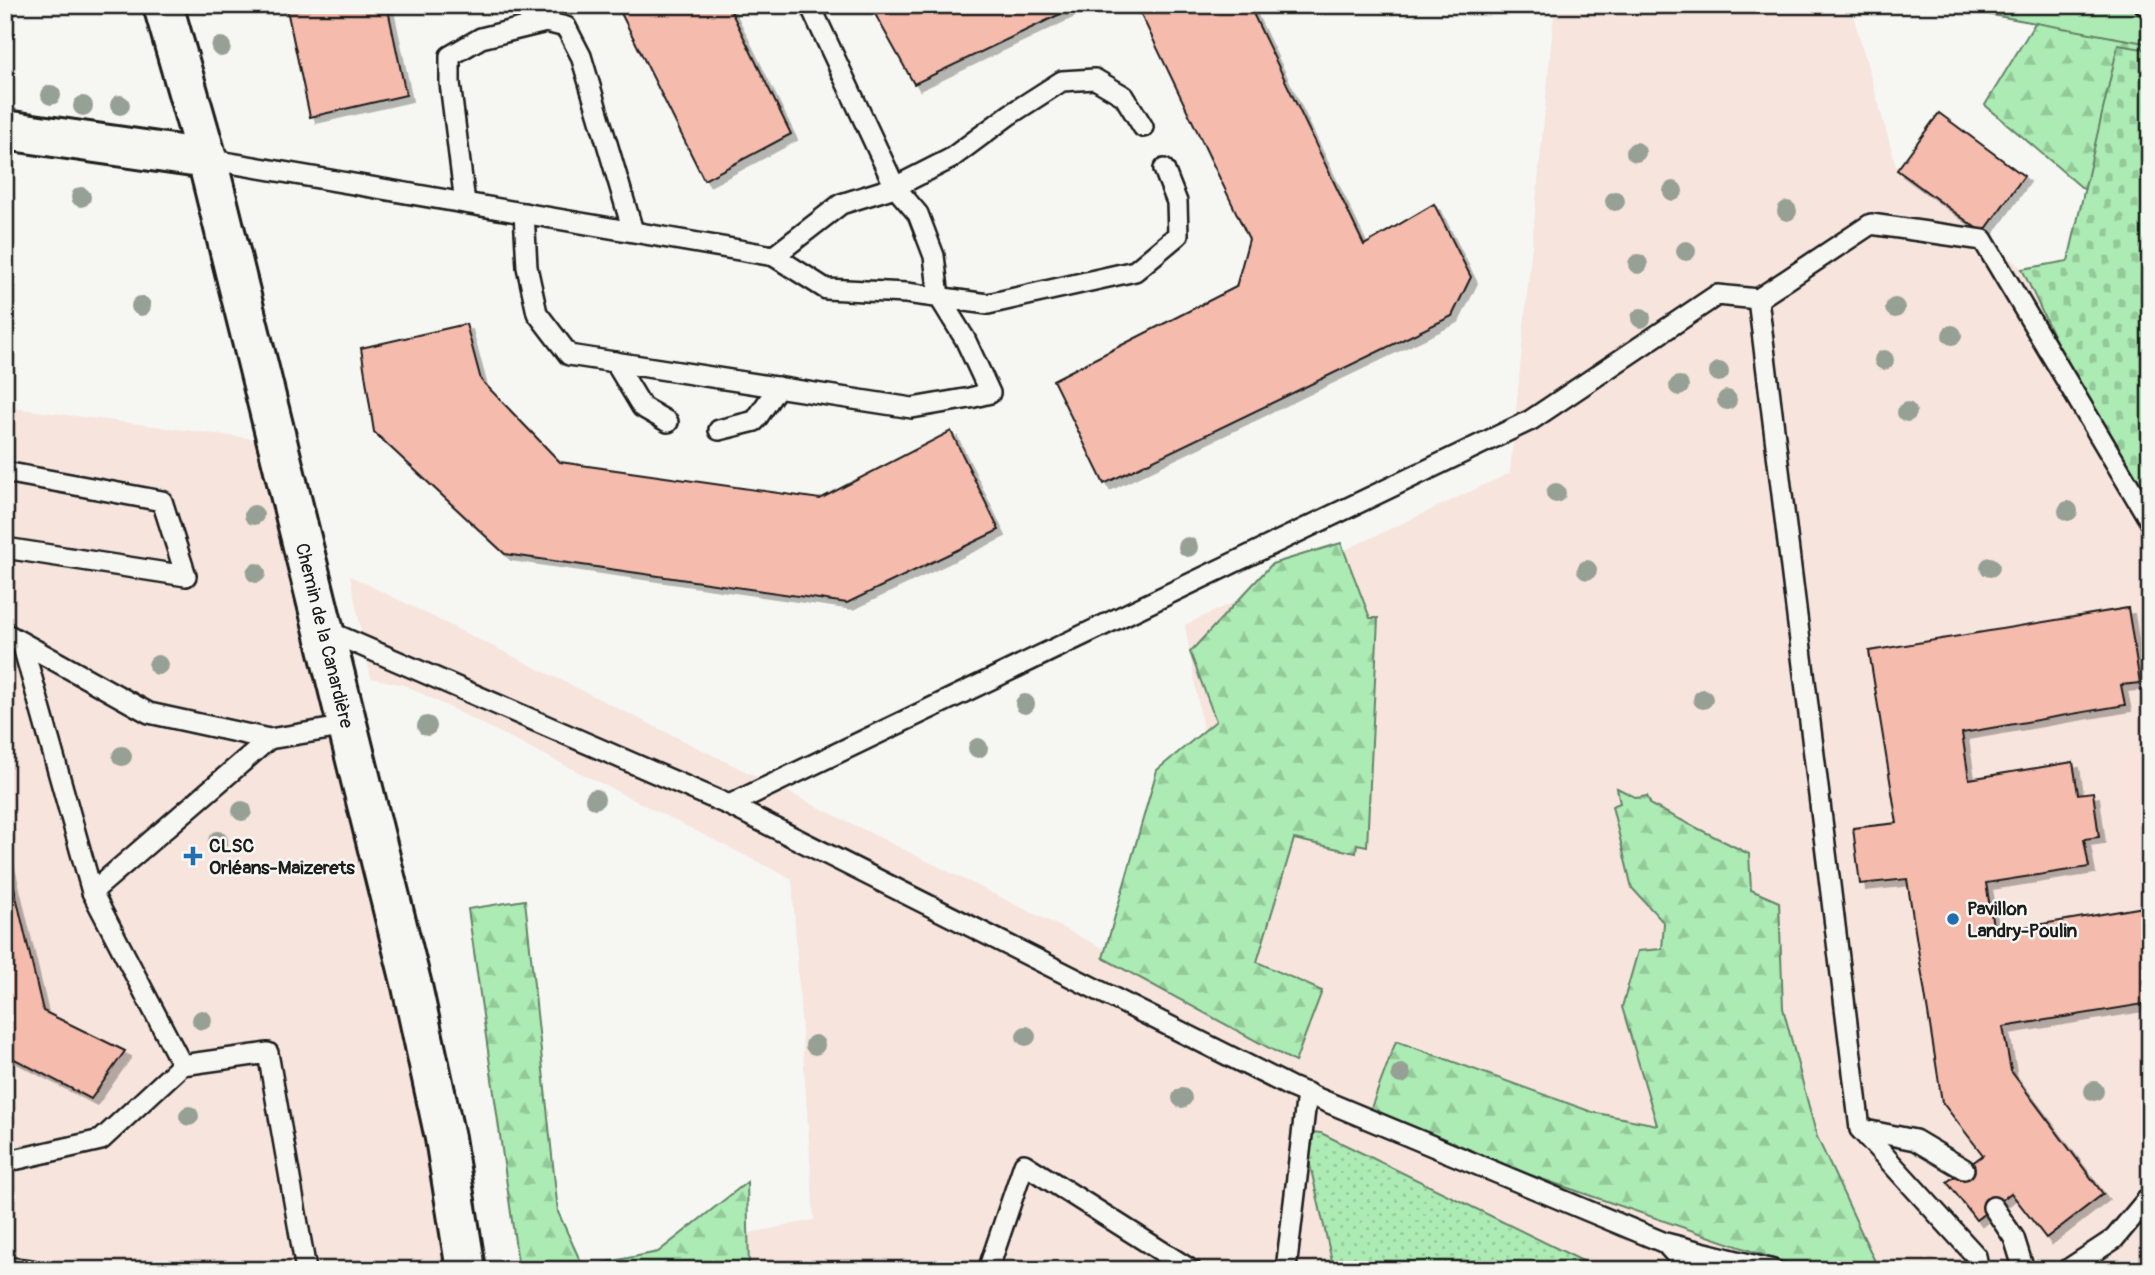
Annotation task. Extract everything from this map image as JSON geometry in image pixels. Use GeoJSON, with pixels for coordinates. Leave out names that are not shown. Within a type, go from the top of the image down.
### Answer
{"type":"FeatureCollection","features":[{"type":"Feature","properties":{"kind":"main road","name":"Chemin de la Canardière"},"geometry":{"type":"LineString","coordinates":[[163,5],[207,159],[412,986],[445,1138],[466,1270]]}},
{"type":"Feature","properties":{"kind":"main road"},"geometry":{"type":"LineString","coordinates":[[5,130],[207,159]]}},
{"type":"Feature","properties":{"kind":"lane"},"geometry":{"type":"LineString","coordinates":[[524,213],[527,267],[537,313],[569,355],[912,408],[990,393],[965,339],[939,298],[933,256],[918,214],[895,187],[810,5]]}},
{"type":"Feature","properties":{"kind":"lane"},"geometry":{"type":"LineString","coordinates":[[465,203],[450,83],[450,56],[481,38],[546,22],[566,27],[581,56],[633,231]]}},
{"type":"Feature","properties":{"kind":"lane"},"geometry":{"type":"LineString","coordinates":[[774,256],[841,204],[895,187],[950,159],[1009,115],[1062,81],[1094,79],[1124,96],[1143,127]]}},
{"type":"Feature","properties":{"kind":"lane"},"geometry":{"type":"LineString","coordinates":[[207,159],[774,256],[826,289],[906,293],[988,304],[1135,271],[1178,235],[1177,202],[1164,169]]}},
{"type":"Feature","properties":{"kind":"lane"},"geometry":{"type":"LineString","coordinates":[[729,805],[1531,420],[1717,295],[1758,299],[1871,224],[1983,240],[2150,521]]}},
{"type":"Feature","properties":{"kind":"lane"},"geometry":{"type":"LineString","coordinates":[[1758,299],[1860,1129],[1976,1256],[1979,1270]]}},
{"type":"Feature","properties":{"kind":"lane"},"geometry":{"type":"LineString","coordinates":[[615,362],[642,407],[668,422]]}},
{"type":"Feature","properties":{"kind":"lane"},"geometry":{"type":"LineString","coordinates":[[719,430],[755,421],[778,387]]}},
{"type":"Feature","properties":{"kind":"lane"},"geometry":{"type":"LineString","coordinates":[[5,472],[162,501],[186,576],[5,548]]}},
{"type":"Feature","properties":{"kind":"lane"},"geometry":{"type":"LineString","coordinates":[[323,629],[729,805],[1307,1093],[1665,1243],[1773,1270]]}},
{"type":"Feature","properties":{"kind":"lane"},"geometry":{"type":"LineString","coordinates":[[14,638],[149,713],[269,739],[348,726]]}},
{"type":"Feature","properties":{"kind":"lane"},"geometry":{"type":"LineString","coordinates":[[14,638],[92,892],[182,1065]]}},
{"type":"Feature","properties":{"kind":"lane"},"geometry":{"type":"LineString","coordinates":[[92,892],[269,739]]}},
{"type":"Feature","properties":{"kind":"lane"},"geometry":{"type":"LineString","coordinates":[[5,1162],[101,1140],[182,1065],[268,1053],[306,1270]]}},
{"type":"Feature","properties":{"kind":"lane"},"geometry":{"type":"LineString","coordinates":[[1286,1267],[1307,1093]]}},
{"type":"Feature","properties":{"kind":"lane"},"geometry":{"type":"LineString","coordinates":[[1860,1129],[1915,1140],[1964,1169]]}},
{"type":"Feature","properties":{"kind":"lane"},"geometry":{"type":"LineString","coordinates":[[988,1270],[1024,1164],[1191,1270]]}},
{"type":"Feature","properties":{"kind":"lane"},"geometry":{"type":"LineString","coordinates":[[2067,1270],[2114,1239],[2150,1196]]}},
{"type":"Feature","properties":{"kind":"lane"},"geometry":{"type":"LineString","coordinates":[[1993,1207],[2014,1238],[2024,1270]]}},
{"type":"Feature","properties":{"kind":"lane"},"geometry":{"type":"LineString","coordinates":[[1665,1243],[1689,1270]]}},
{"type":"Feature","properties":{"kind":"lane"},"geometry":{"type":"LineString","coordinates":[[5,1267],[31,1270]]}},
{"type":"Feature","properties":{"kind":"shaded area"},"geometry":{"type":"Polygon","coordinates":[[[1555,5],[1850,5],[1897,169],[1983,233],[2022,269],[2150,542],[2150,1270],[570,1270],[814,1220],[792,879],[405,685],[371,678],[350,576],[1111,952],[1205,742],[1185,625],[1510,473],[1555,5]]]}},
{"type":"Feature","properties":{"kind":"shaded area","name":"CLSC Orléans-Maizerets"},"geometry":{"type":"Polygon","coordinates":[[[5,407],[277,442],[466,1270],[5,1270],[5,407]]]}},
{"type":"Feature","properties":{"kind":"green space"},"geometry":{"type":"Polygon","coordinates":[[[1938,5],[2150,5],[2150,44],[1938,5]]]}},
{"type":"Feature","properties":{"kind":"green space"},"geometry":{"type":"Polygon","coordinates":[[[2046,5],[2150,17],[2150,264],[2108,210],[1985,105],[2046,5]]]}},
{"type":"Feature","properties":{"kind":"green space"},"geometry":{"type":"Polygon","coordinates":[[[2118,45],[2150,50],[2150,542],[2022,269],[2068,261],[2118,45]]]}},
{"type":"Feature","properties":{"kind":"green space"},"geometry":{"type":"Polygon","coordinates":[[[1341,543],[1370,618],[1378,618],[1367,846],[1357,844],[1356,853],[1294,839],[1257,962],[1322,991],[1295,1062],[1103,958],[1157,770],[1216,721],[1190,652],[1272,564],[1341,543]]]}},
{"type":"Feature","properties":{"kind":"green space"},"geometry":{"type":"Polygon","coordinates":[[[1617,788],[1637,798],[1647,796],[1651,805],[1749,854],[1751,890],[1779,902],[1783,1008],[1817,1137],[1879,1270],[1807,1270],[1367,1119],[1396,1041],[1592,1112],[1657,1125],[1622,1007],[1638,951],[1662,949],[1664,923],[1632,888],[1612,806],[1620,803],[1617,788]]]}},
{"type":"Feature","properties":{"kind":"green space"},"geometry":{"type":"Polygon","coordinates":[[[525,900],[558,1212],[583,1267],[658,1252],[747,1182],[749,1270],[519,1270],[468,909],[525,900]]]}},
{"type":"Feature","properties":{"kind":"green space"},"geometry":{"type":"Polygon","coordinates":[[[1311,1132],[1321,1133],[1601,1270],[1334,1270],[1310,1165],[1297,1151],[1311,1132]]]}},
{"type":"Feature","properties":{"kind":"building"},"geometry":{"type":"Polygon","coordinates":[[[286,5],[387,5],[406,95],[310,117],[286,5]]]}},
{"type":"Feature","properties":{"kind":"building"},"geometry":{"type":"Polygon","coordinates":[[[617,5],[728,5],[791,134],[704,180],[617,5]]]}},
{"type":"Feature","properties":{"kind":"building"},"geometry":{"type":"Polygon","coordinates":[[[870,5],[1079,5],[914,84],[870,5]]]}},
{"type":"Feature","properties":{"kind":"building"},"geometry":{"type":"Polygon","coordinates":[[[1122,5],[1249,5],[1364,245],[1434,204],[1471,277],[1452,316],[1104,484],[1053,380],[1236,287],[1249,239],[1139,10],[1122,5]]]}},
{"type":"Feature","properties":{"kind":"building"},"geometry":{"type":"Polygon","coordinates":[[[1939,113],[2024,176],[1983,233],[1897,170],[1939,113]]]}},
{"type":"Feature","properties":{"kind":"building"},"geometry":{"type":"Polygon","coordinates":[[[466,324],[481,380],[560,462],[820,499],[951,431],[999,530],[847,603],[505,554],[374,432],[361,348],[466,324]]]}},
{"type":"Feature","properties":{"kind":"building","name":"Pavillon Landry-Poulin"},"geometry":{"type":"Polygon","coordinates":[[[2128,608],[2140,683],[2121,685],[2125,705],[1962,733],[1969,779],[2073,762],[2078,794],[2093,792],[2099,837],[2084,839],[2089,867],[1986,883],[1994,932],[2150,906],[2150,1003],[2003,1027],[2011,1071],[2103,1194],[2046,1238],[2011,1193],[1976,1220],[1947,1182],[1983,1155],[1942,1102],[1907,879],[1860,884],[1853,828],[1897,823],[1869,651],[2128,608]]]}},
{"type":"Feature","properties":{"kind":"building"},"geometry":{"type":"Polygon","coordinates":[[[5,849],[43,1011],[125,1051],[91,1099],[9,1056],[5,1063],[5,849]]]}},
{"type":"Feature","properties":{"kind":"place","name":"CLSC Orléans-Maizerets"},"geometry":{"type":"Point","coordinates":[193,856]}},
{"type":"Feature","properties":{"kind":"place","name":"Pavillon Landry-Poulin"},"geometry":{"type":"Point","coordinates":[1953,919]}}]}
